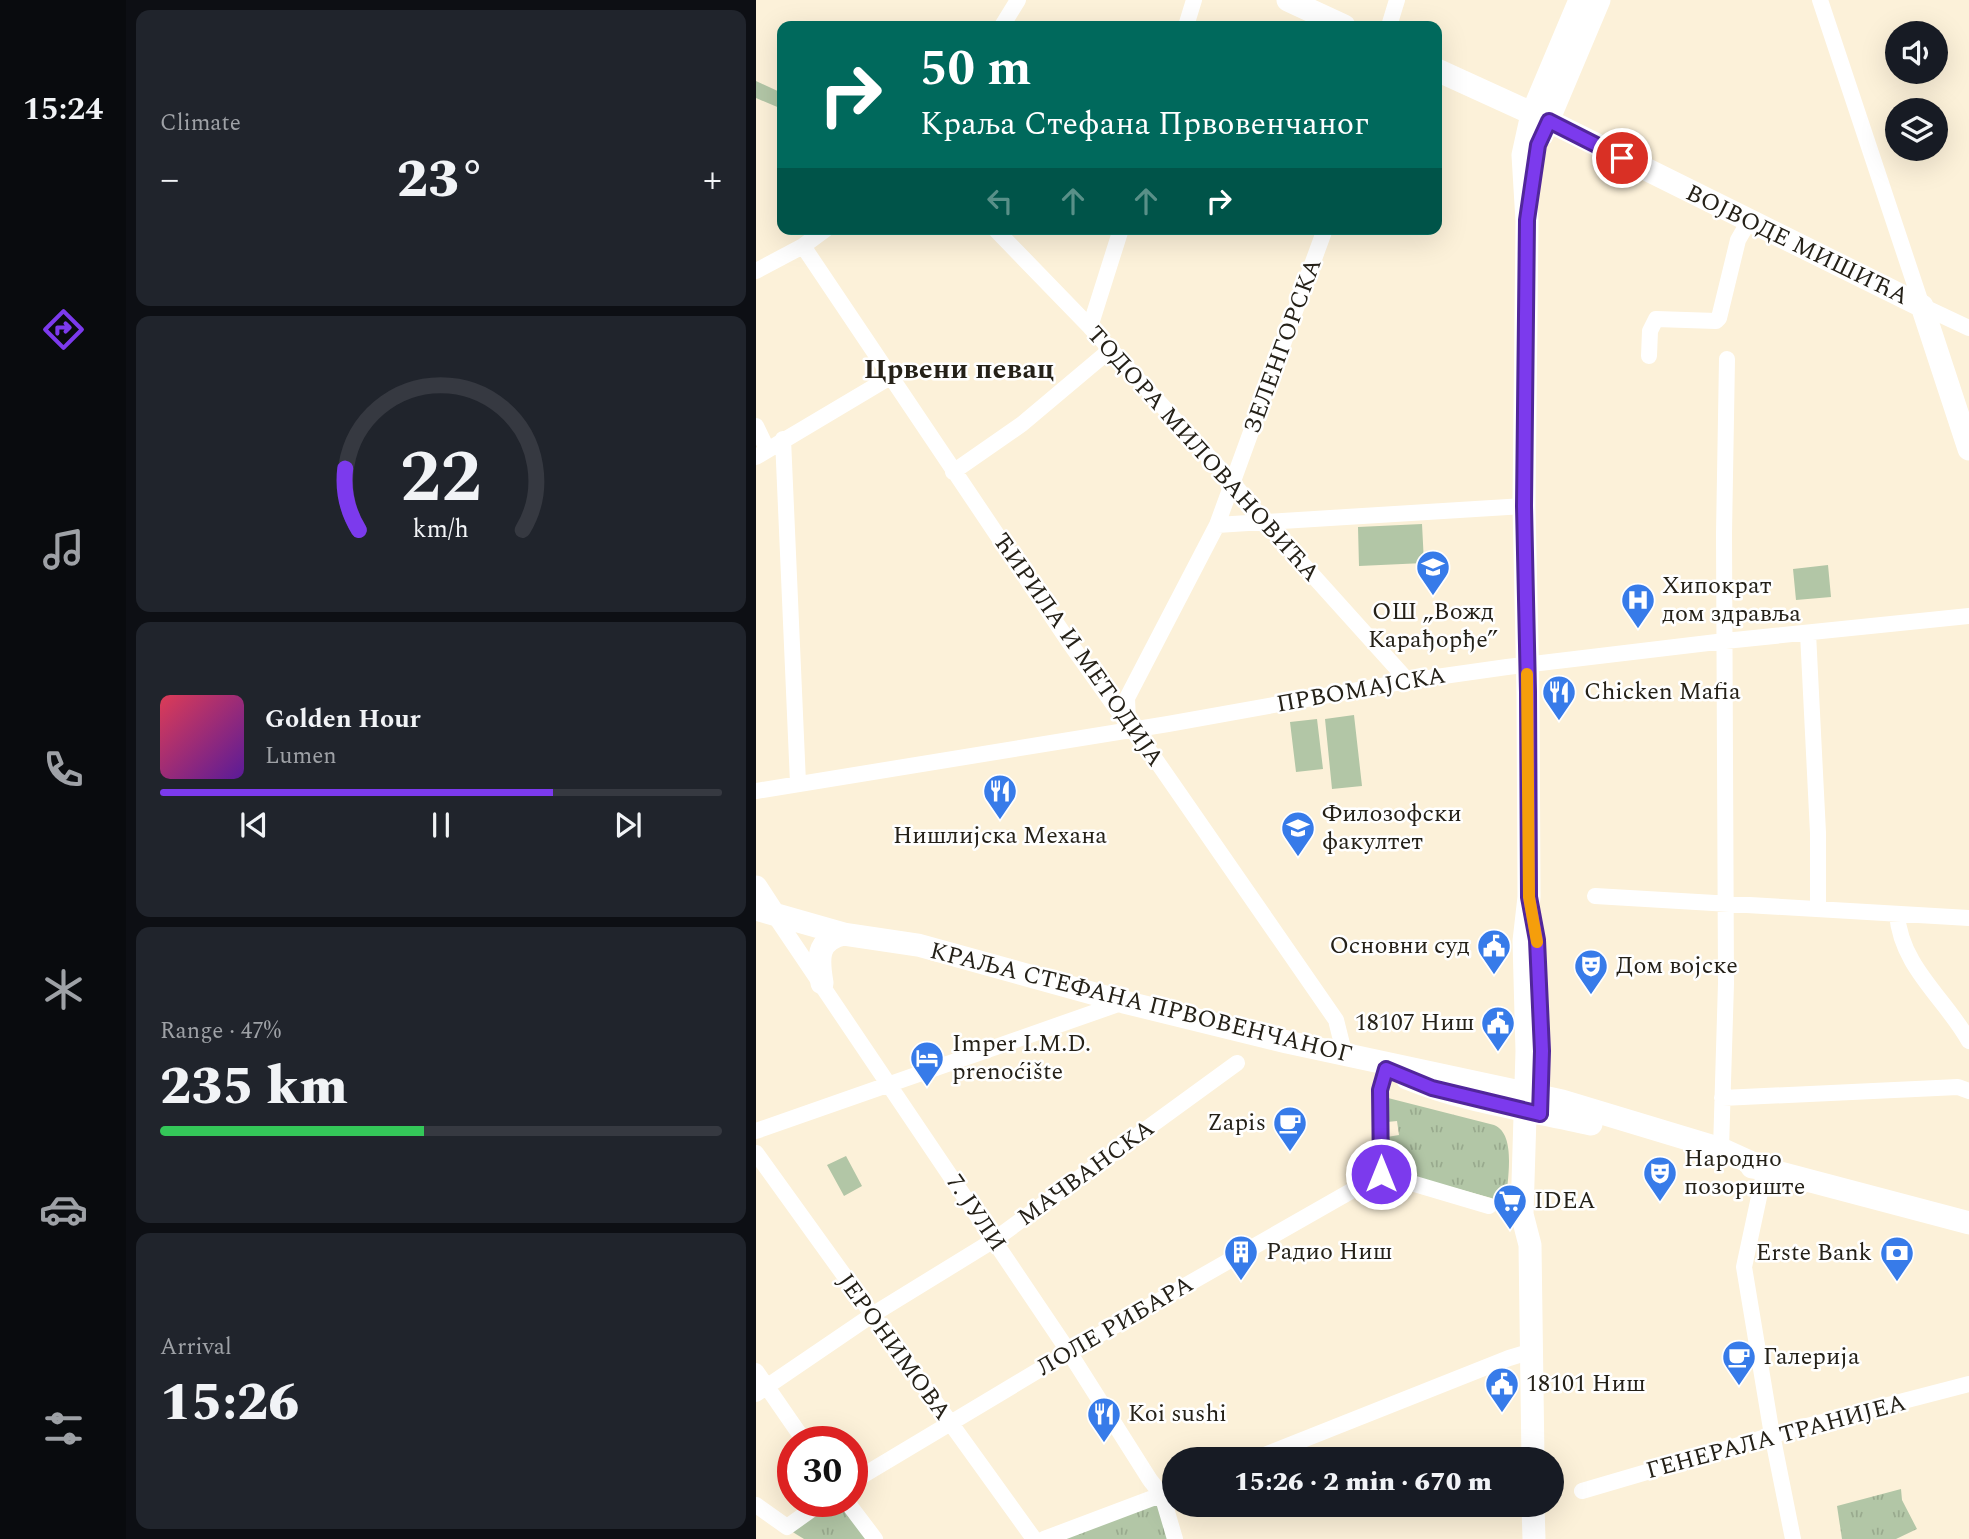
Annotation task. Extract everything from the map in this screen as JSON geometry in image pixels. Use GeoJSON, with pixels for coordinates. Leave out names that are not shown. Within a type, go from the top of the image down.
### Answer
{"type":"FeatureCollection","features":[{"type":"Feature","properties":{"kind":"main road"},"geometry":{"type":"LineString","coordinates":[[1288,0],[1332,21]]}},
{"type":"Feature","properties":{"kind":"main road"},"geometry":{"type":"LineString","coordinates":[[1533,1447],[1530,1245],[1538,1212],[1532,1103],[1542,1051],[1537,940],[1529,897],[1524,506],[1527,220],[1540,118],[1580,0]]}},
{"type":"Feature","properties":{"kind":"main road"},"geometry":{"type":"LineString","coordinates":[[1540,118],[1600,0]]}},
{"type":"Feature","properties":{"kind":"main road","name":"ВОЈВОДЕ МИШИЋА"},"geometry":{"type":"LineString","coordinates":[[1442,72],[1922,306]]}},
{"type":"Feature","properties":{"kind":"main road"},"geometry":{"type":"LineString","coordinates":[[1922,306],[1969,449]]}},
{"type":"Feature","properties":{"kind":"main road","name":"КРАЉА СТЕФАНА ПРВОВЕНЧАНОГ"},"geometry":{"type":"LineString","coordinates":[[760,896],[844,934],[918,945],[1124,1002],[1532,1103]]}},
{"type":"Feature","properties":{"kind":"main road","name":"КРАЉА СТЕФАНА ПРВОВЕНЧАНОГ"},"geometry":{"type":"LineString","coordinates":[[760,896],[873,926],[918,945]]}},
{"type":"Feature","properties":{"kind":"main road"},"geometry":{"type":"LineString","coordinates":[[822,983],[819,964],[821,951],[830,938],[844,934]]}},
{"type":"Feature","properties":{"kind":"main road","name":"КРАЉА СТЕФАНА ПРВОВЕНЧАНОГ"},"geometry":{"type":"LineString","coordinates":[[1354,1058],[1432,1088],[1532,1103]]}},
{"type":"Feature","properties":{"kind":"main road"},"geometry":{"type":"LineString","coordinates":[[1532,1103],[1721,1149],[1765,1169]]}},
{"type":"Feature","properties":{"kind":"main road"},"geometry":{"type":"LineString","coordinates":[[1532,1103],[1740,1166],[1765,1169],[1969,1223]]}},
{"type":"Feature","properties":{"kind":"main road"},"geometry":{"type":"LineString","coordinates":[[1533,1517],[1534,1539]]}},
{"type":"Feature","properties":{"kind":"street"},"geometry":{"type":"LineString","coordinates":[[1005,21],[1018,0]]}},
{"type":"Feature","properties":{"kind":"street"},"geometry":{"type":"LineString","coordinates":[[1188,21],[1194,0]]}},
{"type":"Feature","properties":{"kind":"street"},"geometry":{"type":"LineString","coordinates":[[1391,21],[1397,0]]}},
{"type":"Feature","properties":{"kind":"street"},"geometry":{"type":"LineString","coordinates":[[1820,0],[1922,306]]}},
{"type":"Feature","properties":{"kind":"street"},"geometry":{"type":"LineString","coordinates":[[1649,356],[1650,331],[1656,319],[1716,321],[1719,318],[1738,240],[1749,221]]}},
{"type":"Feature","properties":{"kind":"street"},"geometry":{"type":"LineString","coordinates":[[756,271],[818,235]]}},
{"type":"Feature","properties":{"kind":"street","name":"ТОДОРА МИЛОВАНОВИЋА"},"geometry":{"type":"LineString","coordinates":[[1001,235],[1090,327],[1233,483],[1264,522],[1408,681]]}},
{"type":"Feature","properties":{"kind":"street"},"geometry":{"type":"LineString","coordinates":[[1090,327],[1119,235]]}},
{"type":"Feature","properties":{"kind":"street","name":"ЗЕЛЕНГОРСКА"},"geometry":{"type":"LineString","coordinates":[[1131,729],[1126,711],[1127,698],[1217,525],[1323,235]]}},
{"type":"Feature","properties":{"kind":"street","name":"ЋИРИЛА И МЕТОДИЈА"},"geometry":{"type":"LineString","coordinates":[[803,246],[892,376],[953,472],[1336,1020],[1354,1058]]}},
{"type":"Feature","properties":{"kind":"street","name":"ВОЈВОДЕ МИШИЋА"},"geometry":{"type":"LineString","coordinates":[[1922,306],[1969,328]]}},
{"type":"Feature","properties":{"kind":"street"},"geometry":{"type":"LineString","coordinates":[[953,472],[1022,424],[1110,350]]}},
{"type":"Feature","properties":{"kind":"street"},"geometry":{"type":"LineString","coordinates":[[1721,1149],[1726,983],[1724,534],[1727,359]]}},
{"type":"Feature","properties":{"kind":"street"},"geometry":{"type":"LineString","coordinates":[[756,426],[762,453],[892,376]]}},
{"type":"Feature","properties":{"kind":"street"},"geometry":{"type":"LineString","coordinates":[[783,439],[798,783]]}},
{"type":"Feature","properties":{"kind":"street"},"geometry":{"type":"LineString","coordinates":[[1217,525],[1524,506]]}},
{"type":"Feature","properties":{"kind":"street","name":"ПРВОМАЈСКА"},"geometry":{"type":"LineString","coordinates":[[756,791],[1408,681],[1526,664],[1969,616]]}},
{"type":"Feature","properties":{"kind":"street"},"geometry":{"type":"LineString","coordinates":[[1808,633],[1818,833],[1818,908]]}},
{"type":"Feature","properties":{"kind":"street","name":"7. ЈУЛИ"},"geometry":{"type":"LineString","coordinates":[[760,896],[822,983],[1069,1352],[1150,1480],[1162,1488]]}},
{"type":"Feature","properties":{"kind":"street"},"geometry":{"type":"LineString","coordinates":[[1595,896],[1969,918]]}},
{"type":"Feature","properties":{"kind":"street"},"geometry":{"type":"LineString","coordinates":[[1896,914],[1907,954],[1969,1041]]}},
{"type":"Feature","properties":{"kind":"street"},"geometry":{"type":"LineString","coordinates":[[756,1132],[1124,1002]]}},
{"type":"Feature","properties":{"kind":"street","name":"МАЧВАНСКА"},"geometry":{"type":"LineString","coordinates":[[761,1390],[872,1315],[994,1240],[1237,1063]]}},
{"type":"Feature","properties":{"kind":"street"},"geometry":{"type":"LineString","coordinates":[[1386,1069],[1380,1090],[1381,1174],[1489,1206]]}},
{"type":"Feature","properties":{"kind":"street"},"geometry":{"type":"LineString","coordinates":[[1722,1098],[1965,1086]]}},
{"type":"Feature","properties":{"kind":"street","name":"ЈЕРОНИМОВА"},"geometry":{"type":"LineString","coordinates":[[756,1153],[1034,1539]]}},
{"type":"Feature","properties":{"kind":"street"},"geometry":{"type":"LineString","coordinates":[[1765,1169],[1744,1267],[1772,1436],[1793,1539]]}},
{"type":"Feature","properties":{"kind":"street","name":"ЛОЛЕ РИБАРА"},"geometry":{"type":"LineString","coordinates":[[868,1472],[1069,1352],[1381,1174]]}},
{"type":"Feature","properties":{"kind":"street"},"geometry":{"type":"LineString","coordinates":[[1285,1447],[1532,1351]]}},
{"type":"Feature","properties":{"kind":"street"},"geometry":{"type":"LineString","coordinates":[[756,1371],[761,1390],[791,1426]]}},
{"type":"Feature","properties":{"kind":"street","name":"ГЕНЕРАЛА ТРАНИЈЕА"},"geometry":{"type":"LineString","coordinates":[[1582,1491],[1772,1436],[1969,1384]]}},
{"type":"Feature","properties":{"kind":"street"},"geometry":{"type":"LineString","coordinates":[[1044,1539],[1162,1494]]}},
{"type":"Feature","properties":{"kind":"street"},"geometry":{"type":"LineString","coordinates":[[756,1505],[787,1527],[801,1517]]}},
{"type":"Feature","properties":{"kind":"street"},"geometry":{"type":"LineString","coordinates":[[858,1517],[875,1539]]}},
{"type":"Feature","properties":{"kind":"street","name":"7. ЈУЛИ"},"geometry":{"type":"LineString","coordinates":[[1172,1517],[1175,1539]]}},
{"type":"Feature","properties":{"kind":"green space"},"geometry":{"type":"Polygon","coordinates":[[[756,81],[777,91],[777,107],[756,98],[756,81]]]}},
{"type":"Feature","properties":{"kind":"green space"},"geometry":{"type":"Polygon","coordinates":[[[1422,524],[1424,563],[1359,566],[1358,527],[1422,524]]]}},
{"type":"Feature","properties":{"kind":"green space"},"geometry":{"type":"Polygon","coordinates":[[[1828,565],[1831,597],[1796,600],[1793,569],[1828,565]]]}},
{"type":"Feature","properties":{"kind":"green space"},"geometry":{"type":"Polygon","coordinates":[[[1354,715],[1362,786],[1332,789],[1325,719],[1354,715]]]}},
{"type":"Feature","properties":{"kind":"green space"},"geometry":{"type":"Polygon","coordinates":[[[1317,719],[1323,769],[1296,772],[1290,722],[1317,719]]]}},
{"type":"Feature","properties":{"kind":"green space"},"geometry":{"type":"Polygon","coordinates":[[[1388,1098],[1494,1125],[1501,1130],[1506,1138],[1509,1159],[1506,1202],[1389,1170],[1387,1137],[1399,1135],[1397,1121],[1387,1122],[1388,1098]]]}},
{"type":"Feature","properties":{"kind":"green space"},"geometry":{"type":"Polygon","coordinates":[[[846,1156],[862,1186],[844,1196],[827,1165],[846,1156]]]}},
{"type":"Feature","properties":{"kind":"green space"},"geometry":{"type":"Polygon","coordinates":[[[1901,1489],[1902,1500],[1917,1529],[1896,1539],[1842,1539],[1837,1506],[1901,1489]]]}},
{"type":"Feature","properties":{"kind":"green space"},"geometry":{"type":"Polygon","coordinates":[[[1158,1500],[1169,1539],[1058,1539],[1158,1500]]]}},
{"type":"Feature","properties":{"kind":"green space"},"geometry":{"type":"Polygon","coordinates":[[[812,1517],[856,1517],[873,1539],[804,1539],[791,1531],[812,1517]]]}},
{"type":"Feature","properties":{"kind":"slow traffic"},"geometry":{"type":"LineString","coordinates":[[1527,674],[1529,897],[1537,942]]}},
{"type":"Feature","properties":{"kind":"place","name":"ОШ „Вожд Карађорђе”"},"geometry":{"type":"Point","coordinates":[1433,597]}},
{"type":"Feature","properties":{"kind":"place","name":"Хипократ дом здравља"},"geometry":{"type":"Point","coordinates":[1638,630]}},
{"type":"Feature","properties":{"kind":"place","name":"Chicken Mafia"},"geometry":{"type":"Point","coordinates":[1559,722]}},
{"type":"Feature","properties":{"kind":"place","name":"Нишлијска Механа"},"geometry":{"type":"Point","coordinates":[1000,821]}},
{"type":"Feature","properties":{"kind":"place","name":"Филозофски факултет"},"geometry":{"type":"Point","coordinates":[1298,858]}},
{"type":"Feature","properties":{"kind":"place","name":"Основни суд"},"geometry":{"type":"Point","coordinates":[1494,976]}},
{"type":"Feature","properties":{"kind":"place","name":"Дом војске"},"geometry":{"type":"Point","coordinates":[1591,996]}},
{"type":"Feature","properties":{"kind":"place","name":"18107 Ниш"},"geometry":{"type":"Point","coordinates":[1498,1053]}},
{"type":"Feature","properties":{"kind":"place","name":"Imper I.M.D. prenoćište"},"geometry":{"type":"Point","coordinates":[927,1088]}},
{"type":"Feature","properties":{"kind":"place","name":"Zapis"},"geometry":{"type":"Point","coordinates":[1290,1153]}},
{"type":"Feature","properties":{"kind":"place","name":"Народно позориште"},"geometry":{"type":"Point","coordinates":[1660,1203]}},
{"type":"Feature","properties":{"kind":"place","name":"IDEA"},"geometry":{"type":"Point","coordinates":[1510,1231]}},
{"type":"Feature","properties":{"kind":"place","name":"Радио Ниш"},"geometry":{"type":"Point","coordinates":[1241,1282]}},
{"type":"Feature","properties":{"kind":"place","name":"Erste Bank"},"geometry":{"type":"Point","coordinates":[1897,1283]}},
{"type":"Feature","properties":{"kind":"place","name":"Галерија"},"geometry":{"type":"Point","coordinates":[1739,1387]}},
{"type":"Feature","properties":{"kind":"place","name":"18101 Ниш"},"geometry":{"type":"Point","coordinates":[1502,1414]}},
{"type":"Feature","properties":{"kind":"place","name":"Koi sushi"},"geometry":{"type":"Point","coordinates":[1104,1444]}},
{"type":"Feature","properties":{"kind":"district","name":"Црвени певац"},"geometry":{"type":"Point","coordinates":[959,369]}},
{"type":"Feature","properties":{"kind":"route"},"geometry":{"type":"LineString","coordinates":[[1381,1174],[1380,1090],[1386,1069],[1432,1088],[1540,1114],[1542,1051],[1537,940],[1529,897],[1524,506],[1527,220],[1538,145],[1549,121],[1622,158]]}}]}
